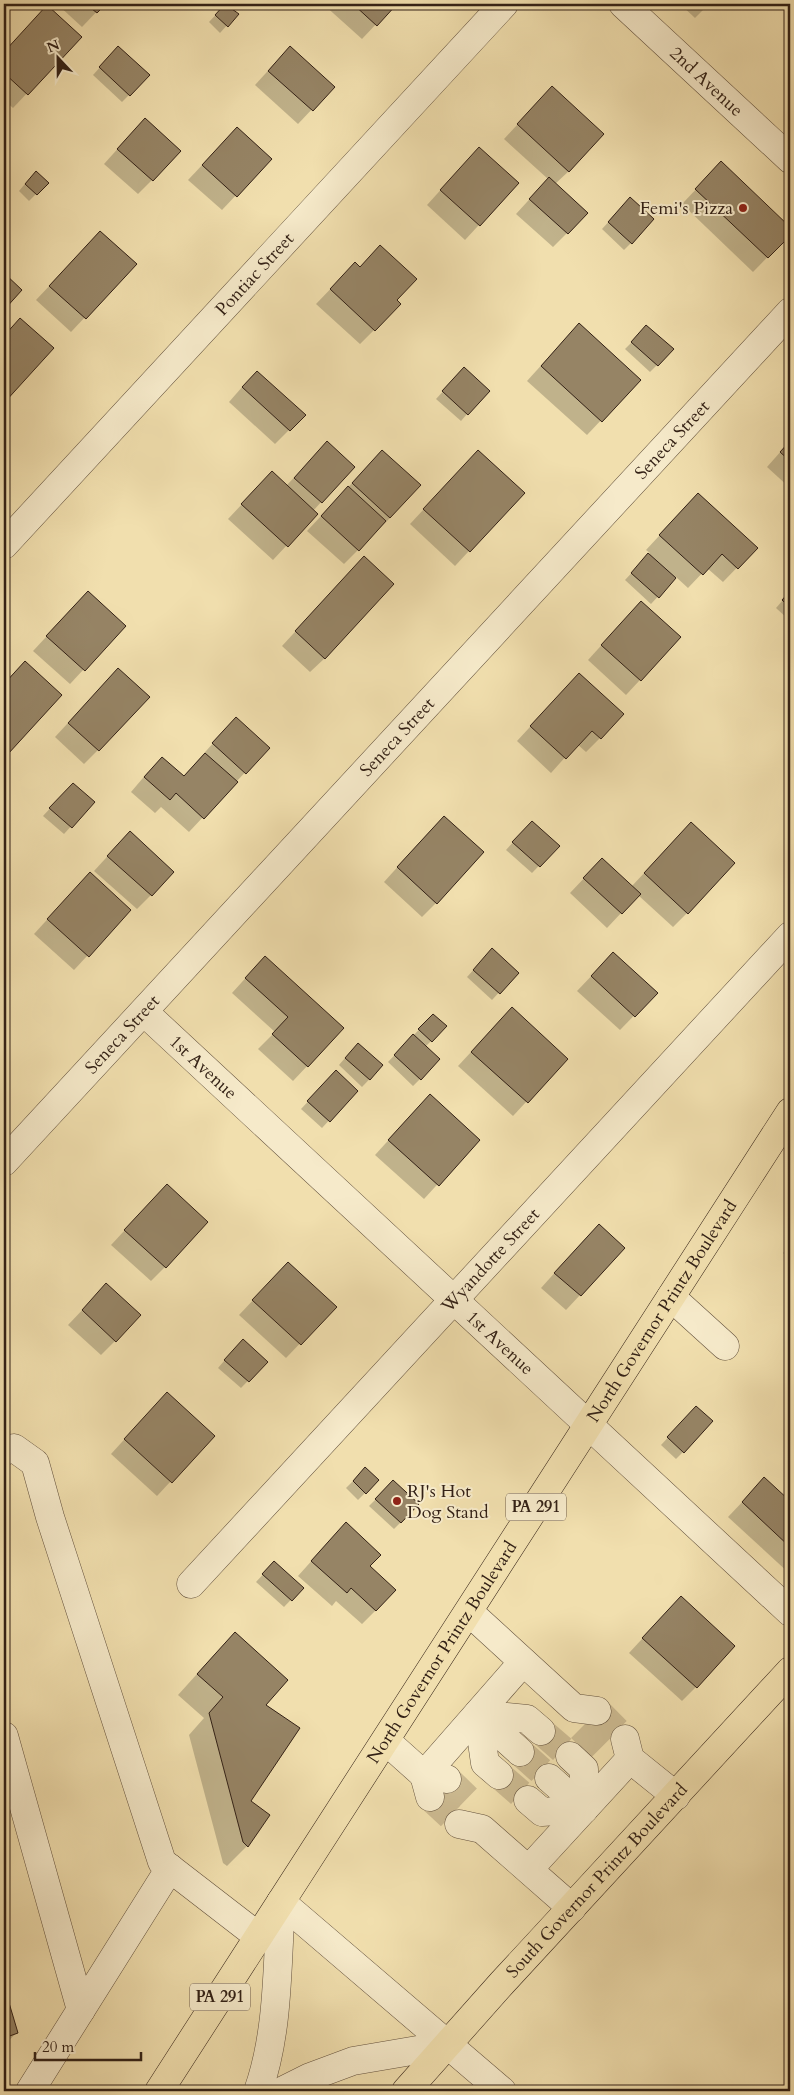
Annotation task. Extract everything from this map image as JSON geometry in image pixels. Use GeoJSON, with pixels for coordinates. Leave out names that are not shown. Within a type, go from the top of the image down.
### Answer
{"type":"FeatureCollection","features":[{"type":"Feature","properties":{"kind":"main road","name":"North Governor Printz Boulevard"},"geometry":{"type":"LineString","coordinates":[[159,2091],[790,1112]]}},
{"type":"Feature","properties":{"kind":"main road","name":"South Governor Printz Boulevard"},"geometry":{"type":"LineString","coordinates":[[406,2091],[790,1671]]}},
{"type":"Feature","properties":{"kind":"street","name":"Pontiac Street"},"geometry":{"type":"LineString","coordinates":[[4,545],[504,4]]}},
{"type":"Feature","properties":{"kind":"street","name":"2nd Avenue"},"geometry":{"type":"LineString","coordinates":[[623,4],[790,159]]}},
{"type":"Feature","properties":{"kind":"street","name":"Seneca Street"},"geometry":{"type":"LineString","coordinates":[[4,1162],[790,312]]}},
{"type":"Feature","properties":{"kind":"street","name":"Wyandotte Street"},"geometry":{"type":"LineString","coordinates":[[191,1584],[790,936]]}},
{"type":"Feature","properties":{"kind":"street","name":"1st Avenue"},"geometry":{"type":"LineString","coordinates":[[144,1012],[790,1612]]}},
{"type":"Feature","properties":{"kind":"street"},"geometry":{"type":"LineString","coordinates":[[671,1297],[725,1346]]}},
{"type":"Feature","properties":{"kind":"street"},"geometry":{"type":"LineString","coordinates":[[4,1451],[14,1448],[35,1463],[50,1517],[162,1862],[258,1937]]}},
{"type":"Feature","properties":{"kind":"street"},"geometry":{"type":"LineString","coordinates":[[469,1612],[584,1716]]}},
{"type":"Feature","properties":{"kind":"street"},"geometry":{"type":"LineString","coordinates":[[386,1741],[434,1784],[478,1714],[523,1662]]}},
{"type":"Feature","properties":{"kind":"street"},"geometry":{"type":"LineString","coordinates":[[478,1714],[527,1719],[541,1731]]}},
{"type":"Feature","properties":{"kind":"street"},"geometry":{"type":"LineString","coordinates":[[478,1714],[520,1752]]}},
{"type":"Feature","properties":{"kind":"street"},"geometry":{"type":"LineString","coordinates":[[478,1714],[485,1763],[499,1775]]}},
{"type":"Feature","properties":{"kind":"street"},"geometry":{"type":"LineString","coordinates":[[4,1736],[81,2010]]}},
{"type":"Feature","properties":{"kind":"street"},"geometry":{"type":"LineString","coordinates":[[529,1869],[584,1810],[621,1751],[676,1796]]}},
{"type":"Feature","properties":{"kind":"street"},"geometry":{"type":"LineString","coordinates":[[570,1756],[584,1770],[584,1810]]}},
{"type":"Feature","properties":{"kind":"street"},"geometry":{"type":"LineString","coordinates":[[549,1778],[584,1810]]}},
{"type":"Feature","properties":{"kind":"street"},"geometry":{"type":"LineString","coordinates":[[528,1800],[542,1812],[584,1810]]}},
{"type":"Feature","properties":{"kind":"street"},"geometry":{"type":"LineString","coordinates":[[472,1820],[572,1908]]}},
{"type":"Feature","properties":{"kind":"street"},"geometry":{"type":"LineString","coordinates":[[30,2091],[170,1868]]}},
{"type":"Feature","properties":{"kind":"street"},"geometry":{"type":"LineString","coordinates":[[281,1902],[502,2091]]}},
{"type":"Feature","properties":{"kind":"street"},"geometry":{"type":"LineString","coordinates":[[258,2091],[267,2060],[272,2027],[281,1902]]}},
{"type":"Feature","properties":{"kind":"street"},"geometry":{"type":"LineString","coordinates":[[282,2091],[310,2077],[354,2061],[447,2045]]}},
{"type":"Feature","properties":{"kind":"building"},"geometry":{"type":"Polygon","coordinates":[[[86,4],[106,4],[97,13],[86,4]]]}},
{"type":"Feature","properties":{"kind":"building"},"geometry":{"type":"Polygon","coordinates":[[[225,4],[239,14],[228,27],[215,15],[225,4]]]}},
{"type":"Feature","properties":{"kind":"building"},"geometry":{"type":"Polygon","coordinates":[[[353,4],[397,4],[377,26],[353,4]]]}},
{"type":"Feature","properties":{"kind":"building"},"geometry":{"type":"Polygon","coordinates":[[[47,5],[82,37],[28,95],[4,73],[4,52],[47,5]]]}},
{"type":"Feature","properties":{"kind":"building"},"geometry":{"type":"Polygon","coordinates":[[[118,46],[150,75],[130,96],[99,67],[118,46]]]}},
{"type":"Feature","properties":{"kind":"building"},"geometry":{"type":"Polygon","coordinates":[[[290,46],[335,87],[313,111],[268,71],[290,46]]]}},
{"type":"Feature","properties":{"kind":"building"},"geometry":{"type":"Polygon","coordinates":[[[552,86],[604,134],[569,172],[517,124],[552,86]]]}},
{"type":"Feature","properties":{"kind":"building"},"geometry":{"type":"Polygon","coordinates":[[[145,118],[181,151],[153,181],[117,149],[145,118]]]}},
{"type":"Feature","properties":{"kind":"building"},"geometry":{"type":"Polygon","coordinates":[[[237,127],[272,159],[237,197],[202,165],[237,127]]]}},
{"type":"Feature","properties":{"kind":"building"},"geometry":{"type":"Polygon","coordinates":[[[479,147],[519,183],[480,226],[440,190],[479,147]]]}},
{"type":"Feature","properties":{"kind":"building","name":"Femi's Pizza"},"geometry":{"type":"Polygon","coordinates":[[[721,161],[790,227],[790,236],[768,258],[695,189],[721,161]]]}},
{"type":"Feature","properties":{"kind":"building"},"geometry":{"type":"Polygon","coordinates":[[[36,171],[49,183],[37,195],[25,184],[36,171]]]}},
{"type":"Feature","properties":{"kind":"building"},"geometry":{"type":"Polygon","coordinates":[[[549,177],[588,213],[568,234],[529,199],[549,177]]]}},
{"type":"Feature","properties":{"kind":"building"},"geometry":{"type":"Polygon","coordinates":[[[630,197],[654,219],[632,244],[608,222],[630,197]]]}},
{"type":"Feature","properties":{"kind":"building"},"geometry":{"type":"Polygon","coordinates":[[[100,231],[137,264],[86,319],[49,286],[100,231]]]}},
{"type":"Feature","properties":{"kind":"building"},"geometry":{"type":"Polygon","coordinates":[[[380,245],[417,279],[397,300],[401,304],[375,331],[330,289],[355,262],[360,267],[380,245]]]}},
{"type":"Feature","properties":{"kind":"building"},"geometry":{"type":"Polygon","coordinates":[[[4,273],[22,290],[4,310],[4,273]]]}},
{"type":"Feature","properties":{"kind":"building"},"geometry":{"type":"Polygon","coordinates":[[[20,318],[54,348],[4,403],[4,336],[20,318]]]}},
{"type":"Feature","properties":{"kind":"building"},"geometry":{"type":"Polygon","coordinates":[[[579,323],[641,380],[602,422],[541,366],[579,323]]]}},
{"type":"Feature","properties":{"kind":"building"},"geometry":{"type":"Polygon","coordinates":[[[646,325],[674,349],[658,366],[631,342],[646,325]]]}},
{"type":"Feature","properties":{"kind":"building"},"geometry":{"type":"Polygon","coordinates":[[[464,367],[490,391],[468,415],[442,391],[464,367]]]}},
{"type":"Feature","properties":{"kind":"building"},"geometry":{"type":"Polygon","coordinates":[[[257,371],[306,415],[290,431],[242,387],[257,371]]]}},
{"type":"Feature","properties":{"kind":"building"},"geometry":{"type":"Polygon","coordinates":[[[327,441],[355,467],[322,503],[294,478],[327,441]]]}},
{"type":"Feature","properties":{"kind":"building"},"geometry":{"type":"Polygon","coordinates":[[[790,441],[790,461],[780,452],[790,441]]]}},
{"type":"Feature","properties":{"kind":"building"},"geometry":{"type":"Polygon","coordinates":[[[382,450],[421,485],[390,518],[352,483],[382,450]]]}},
{"type":"Feature","properties":{"kind":"building"},"geometry":{"type":"Polygon","coordinates":[[[478,450],[525,493],[470,552],[423,509],[478,450]]]}},
{"type":"Feature","properties":{"kind":"building"},"geometry":{"type":"Polygon","coordinates":[[[272,471],[318,514],[288,547],[241,504],[272,471]]]}},
{"type":"Feature","properties":{"kind":"building"},"geometry":{"type":"Polygon","coordinates":[[[348,486],[386,521],[359,551],[321,516],[348,486]]]}},
{"type":"Feature","properties":{"kind":"building"},"geometry":{"type":"Polygon","coordinates":[[[698,493],[758,548],[738,569],[722,554],[703,575],[659,535],[698,493]]]}},
{"type":"Feature","properties":{"kind":"building"},"geometry":{"type":"Polygon","coordinates":[[[648,553],[676,578],[659,598],[631,573],[648,553]]]}},
{"type":"Feature","properties":{"kind":"building"},"geometry":{"type":"Polygon","coordinates":[[[364,556],[394,584],[325,659],[295,631],[364,556]]]}},
{"type":"Feature","properties":{"kind":"building"},"geometry":{"type":"Polygon","coordinates":[[[88,591],[126,626],[85,671],[46,636],[88,591]]]}},
{"type":"Feature","properties":{"kind":"building"},"geometry":{"type":"Polygon","coordinates":[[[790,591],[790,608],[782,600],[790,591]]]}},
{"type":"Feature","properties":{"kind":"building"},"geometry":{"type":"Polygon","coordinates":[[[641,601],[681,637],[641,681],[601,645],[641,601]]]}},
{"type":"Feature","properties":{"kind":"building"},"geometry":{"type":"Polygon","coordinates":[[[25,661],[62,695],[8,754],[4,751],[4,684],[25,661]]]}},
{"type":"Feature","properties":{"kind":"building"},"geometry":{"type":"Polygon","coordinates":[[[118,668],[150,697],[99,751],[68,723],[118,668]]]}},
{"type":"Feature","properties":{"kind":"building"},"geometry":{"type":"Polygon","coordinates":[[[579,673],[624,714],[601,739],[592,731],[566,759],[530,726],[579,673]]]}},
{"type":"Feature","properties":{"kind":"building"},"geometry":{"type":"Polygon","coordinates":[[[236,717],[270,748],[246,774],[212,743],[236,717]]]}},
{"type":"Feature","properties":{"kind":"building"},"geometry":{"type":"Polygon","coordinates":[[[205,753],[238,782],[204,819],[176,793],[170,800],[144,777],[162,757],[184,776],[205,753]]]}},
{"type":"Feature","properties":{"kind":"building"},"geometry":{"type":"Polygon","coordinates":[[[73,783],[95,802],[72,828],[49,808],[73,783]]]}},
{"type":"Feature","properties":{"kind":"building"},"geometry":{"type":"Polygon","coordinates":[[[444,816],[484,852],[437,904],[397,867],[444,816]]]}},
{"type":"Feature","properties":{"kind":"building"},"geometry":{"type":"Polygon","coordinates":[[[532,821],[560,846],[540,867],[512,842],[532,821]]]}},
{"type":"Feature","properties":{"kind":"building"},"geometry":{"type":"Polygon","coordinates":[[[691,822],[735,863],[688,914],[644,873],[691,822]]]}},
{"type":"Feature","properties":{"kind":"building"},"geometry":{"type":"Polygon","coordinates":[[[130,831],[174,872],[152,896],[107,856],[130,831]]]}},
{"type":"Feature","properties":{"kind":"building"},"geometry":{"type":"Polygon","coordinates":[[[602,858],[641,894],[622,914],[583,878],[602,858]]]}},
{"type":"Feature","properties":{"kind":"building"},"geometry":{"type":"Polygon","coordinates":[[[90,872],[131,910],[89,957],[47,919],[90,872]]]}},
{"type":"Feature","properties":{"kind":"building"},"geometry":{"type":"Polygon","coordinates":[[[492,948],[519,973],[500,994],[473,970],[492,948]]]}},
{"type":"Feature","properties":{"kind":"building"},"geometry":{"type":"Polygon","coordinates":[[[613,952],[658,993],[635,1017],[591,976],[613,952]]]}},
{"type":"Feature","properties":{"kind":"building"},"geometry":{"type":"Polygon","coordinates":[[[265,956],[344,1028],[308,1067],[272,1034],[288,1017],[245,978],[265,956]]]}},
{"type":"Feature","properties":{"kind":"building"},"geometry":{"type":"Polygon","coordinates":[[[512,1007],[568,1059],[528,1103],[471,1052],[512,1007]]]}},
{"type":"Feature","properties":{"kind":"building"},"geometry":{"type":"Polygon","coordinates":[[[433,1014],[447,1026],[432,1042],[418,1029],[433,1014]]]}},
{"type":"Feature","properties":{"kind":"building"},"geometry":{"type":"Polygon","coordinates":[[[413,1034],[440,1059],[421,1080],[394,1055],[413,1034]]]}},
{"type":"Feature","properties":{"kind":"building"},"geometry":{"type":"Polygon","coordinates":[[[358,1043],[383,1065],[370,1080],[345,1058],[358,1043]]]}},
{"type":"Feature","properties":{"kind":"building"},"geometry":{"type":"Polygon","coordinates":[[[336,1070],[358,1091],[330,1122],[307,1101],[336,1070]]]}},
{"type":"Feature","properties":{"kind":"building"},"geometry":{"type":"Polygon","coordinates":[[[430,1094],[480,1140],[439,1186],[388,1140],[430,1094]]]}},
{"type":"Feature","properties":{"kind":"building"},"geometry":{"type":"Polygon","coordinates":[[[167,1184],[208,1222],[166,1268],[124,1230],[167,1184]]]}},
{"type":"Feature","properties":{"kind":"building"},"geometry":{"type":"Polygon","coordinates":[[[599,1224],[625,1248],[581,1296],[554,1273],[599,1224]]]}},
{"type":"Feature","properties":{"kind":"building"},"geometry":{"type":"Polygon","coordinates":[[[288,1262],[337,1307],[301,1345],[252,1300],[288,1262]]]}},
{"type":"Feature","properties":{"kind":"building"},"geometry":{"type":"Polygon","coordinates":[[[106,1283],[141,1315],[116,1342],[82,1310],[106,1283]]]}},
{"type":"Feature","properties":{"kind":"building"},"geometry":{"type":"Polygon","coordinates":[[[243,1339],[268,1362],[249,1382],[224,1360],[243,1339]]]}},
{"type":"Feature","properties":{"kind":"building"},"geometry":{"type":"Polygon","coordinates":[[[167,1392],[215,1436],[172,1483],[124,1439],[167,1392]]]}},
{"type":"Feature","properties":{"kind":"building"},"geometry":{"type":"Polygon","coordinates":[[[696,1406],[713,1421],[684,1453],[667,1437],[696,1406]]]}},
{"type":"Feature","properties":{"kind":"building"},"geometry":{"type":"Polygon","coordinates":[[[365,1467],[379,1480],[366,1494],[353,1481],[365,1467]]]}},
{"type":"Feature","properties":{"kind":"building"},"geometry":{"type":"Polygon","coordinates":[[[764,1477],[790,1501],[790,1547],[742,1502],[764,1477]]]}},
{"type":"Feature","properties":{"kind":"building","name":"RJ's Hot Dog Stand"},"geometry":{"type":"Polygon","coordinates":[[[393,1480],[419,1504],[401,1523],[375,1499],[393,1480]]]}},
{"type":"Feature","properties":{"kind":"building"},"geometry":{"type":"Polygon","coordinates":[[[346,1522],[381,1555],[370,1566],[396,1590],[376,1611],[351,1588],[347,1593],[311,1561],[346,1522]]]}},
{"type":"Feature","properties":{"kind":"building"},"geometry":{"type":"Polygon","coordinates":[[[274,1561],[304,1588],[292,1601],[262,1574],[274,1561]]]}},
{"type":"Feature","properties":{"kind":"building"},"geometry":{"type":"Polygon","coordinates":[[[681,1596],[735,1646],[697,1688],[642,1638],[681,1596]]]}},
{"type":"Feature","properties":{"kind":"building"},"geometry":{"type":"Polygon","coordinates":[[[235,1632],[288,1680],[266,1705],[300,1728],[251,1801],[270,1815],[248,1847],[243,1842],[209,1713],[223,1697],[197,1674],[235,1632]]]}},
{"type":"Feature","properties":{"kind":"building"},"geometry":{"type":"Polygon","coordinates":[[[4,1986],[18,2033],[4,2038],[4,1986]]]}},
{"type":"Feature","properties":{"kind":"tunnel"},"geometry":{"type":"LineString","coordinates":[[597,1711],[625,1739]]}},
{"type":"Feature","properties":{"kind":"tunnel"},"geometry":{"type":"LineString","coordinates":[[581,1728],[608,1755]]}},
{"type":"Feature","properties":{"kind":"tunnel"},"geometry":{"type":"LineString","coordinates":[[541,1731],[570,1756]]}},
{"type":"Feature","properties":{"kind":"tunnel"},"geometry":{"type":"LineString","coordinates":[[520,1752],[549,1778]]}},
{"type":"Feature","properties":{"kind":"tunnel"},"geometry":{"type":"LineString","coordinates":[[499,1775],[528,1800]]}},
{"type":"Feature","properties":{"kind":"tunnel"},"geometry":{"type":"LineString","coordinates":[[447,1779],[476,1807]]}},
{"type":"Feature","properties":{"kind":"tunnel"},"geometry":{"type":"LineString","coordinates":[[430,1797],[459,1824]]}},
{"type":"Feature","properties":{"kind":"place","name":"Femi's Pizza"},"geometry":{"type":"Point","coordinates":[743,208]}},
{"type":"Feature","properties":{"kind":"place","name":"RJ's Hot Dog Stand"},"geometry":{"type":"Point","coordinates":[397,1501]}}]}
